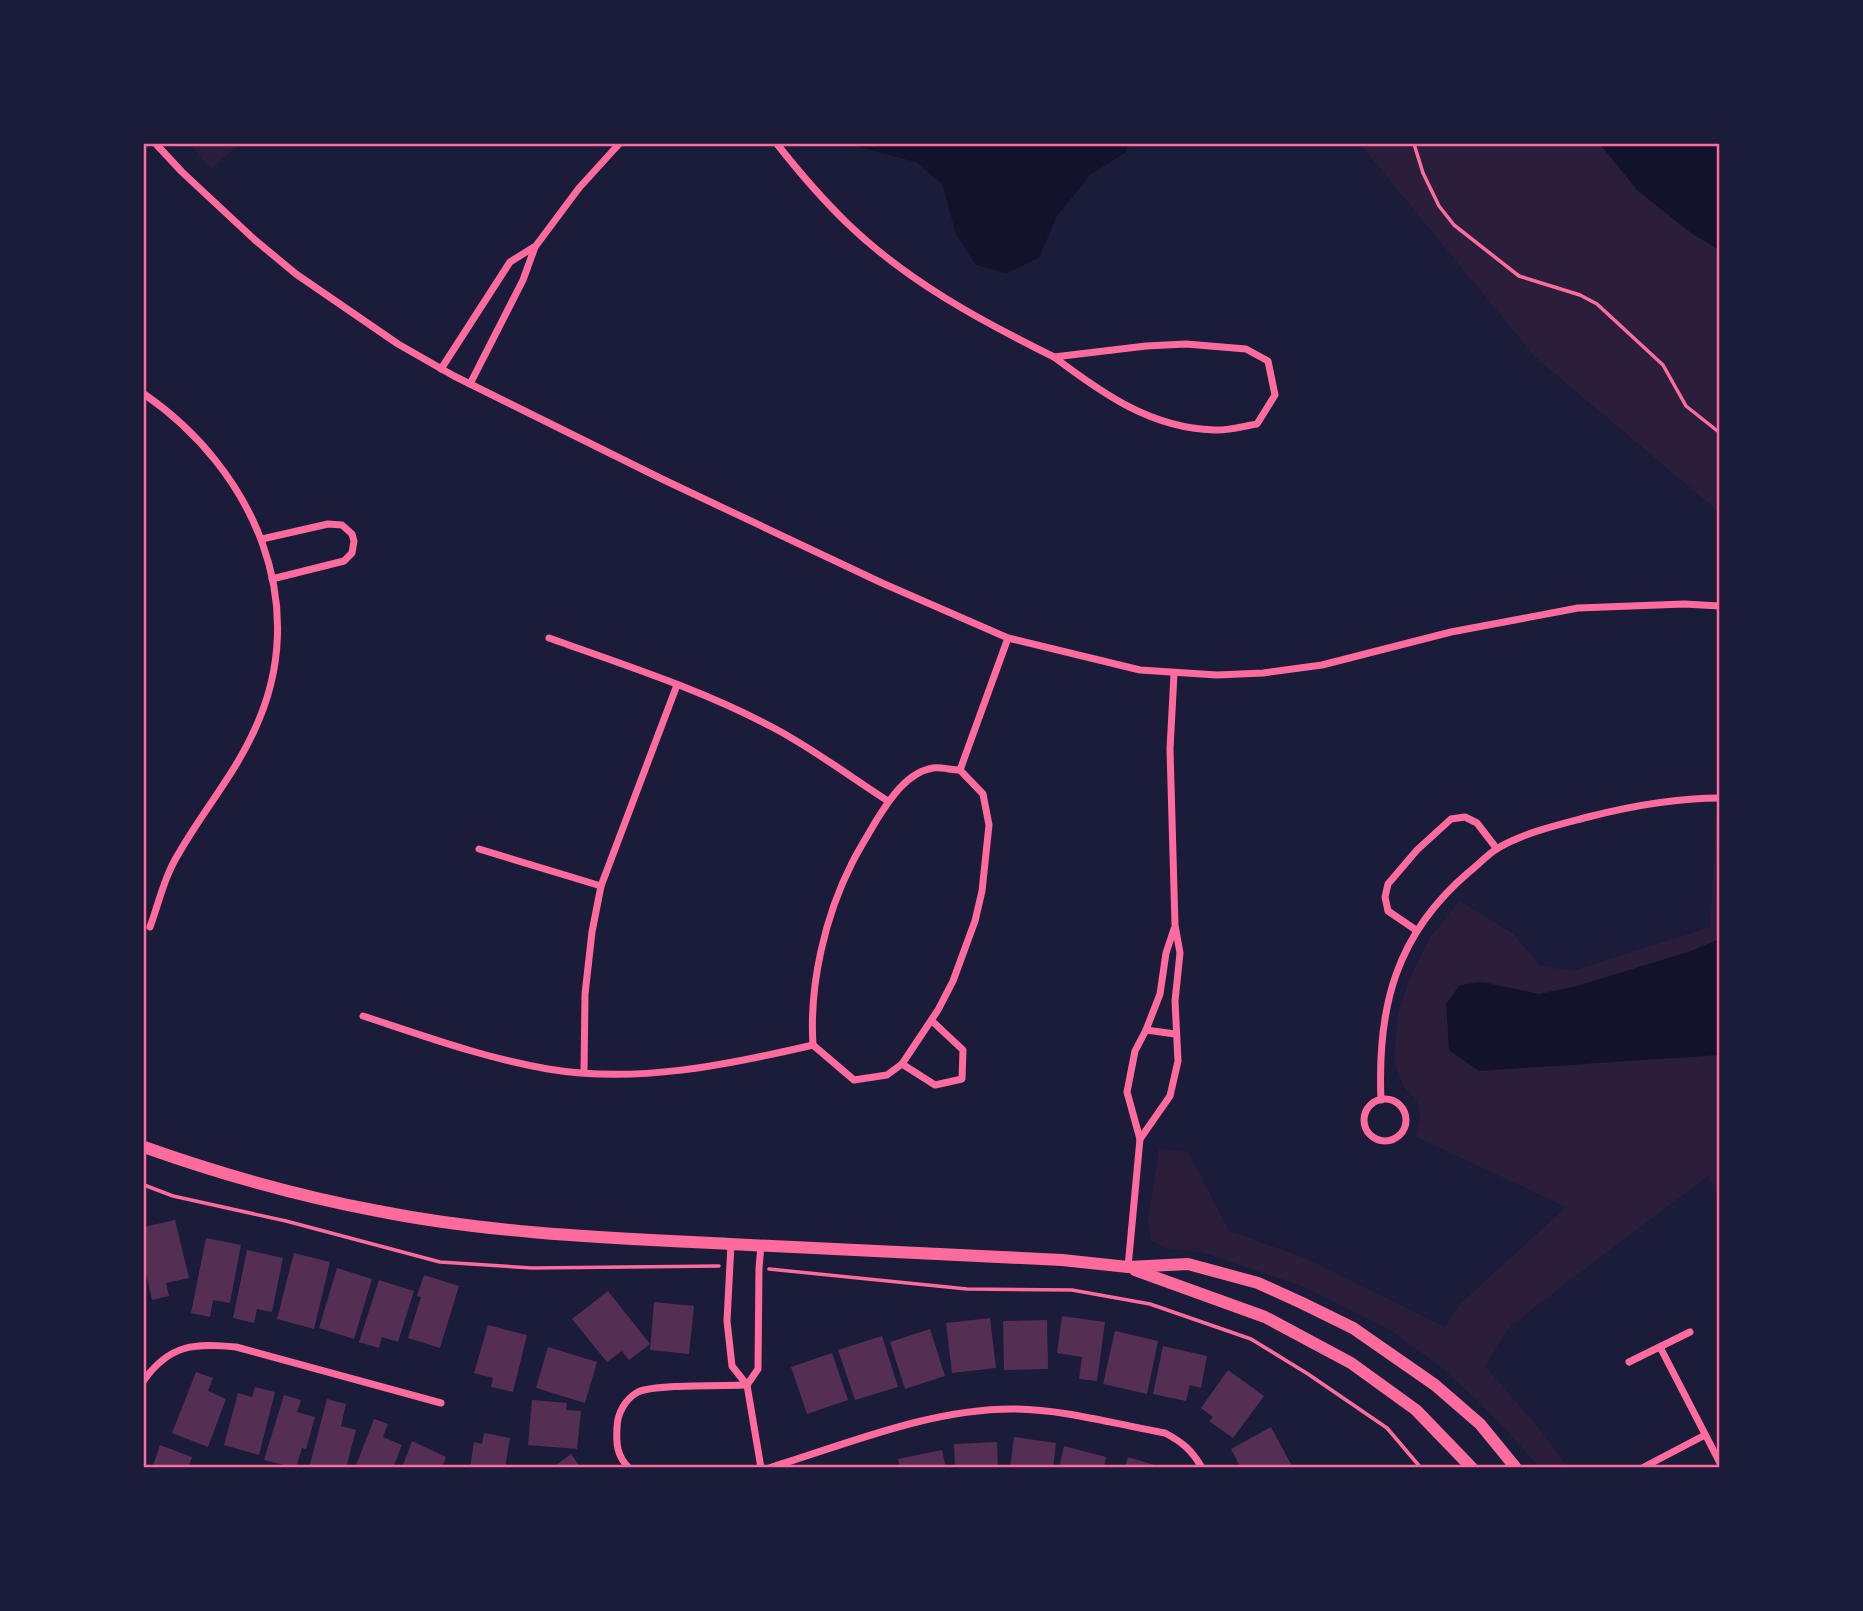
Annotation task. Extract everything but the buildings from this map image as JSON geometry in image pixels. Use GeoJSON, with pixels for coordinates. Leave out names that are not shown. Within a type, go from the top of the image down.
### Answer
{"type":"FeatureCollection","features":[{"type":"Feature","properties":{"kind":"street"},"geometry":{"type":"LineString","coordinates":[[156,144],[217,206],[296,274],[398,344],[441,369],[882,583],[1008,638],[1140,670],[1174,674],[1263,673],[1322,665],[1451,632],[1578,608],[1684,604],[1720,606]]}},
{"type":"Feature","properties":{"kind":"street"},"geometry":{"type":"LineString","coordinates":[[470,384],[523,280],[535,247],[579,188],[619,144]]}},
{"type":"Feature","properties":{"kind":"street"},"geometry":{"type":"LineString","coordinates":[[777,144],[821,197],[873,246],[961,308],[1054,357],[1114,401],[1147,417],[1171,424],[1216,430],[1257,424],[1275,394],[1268,361],[1246,349],[1186,344],[1054,357]]}},
{"type":"Feature","properties":{"kind":"street"},"geometry":{"type":"LineString","coordinates":[[441,369],[510,262],[535,247]]}},
{"type":"Feature","properties":{"kind":"street"},"geometry":{"type":"LineString","coordinates":[[144,394],[204,446],[223,469],[253,518],[262,539],[272,579],[276,617],[276,655],[267,700],[240,760],[177,855],[150,927]]}},
{"type":"Feature","properties":{"kind":"street"},"geometry":{"type":"LineString","coordinates":[[262,539],[335,523],[348,529],[354,541],[352,553],[344,561],[272,579]]}},
{"type":"Feature","properties":{"kind":"street"},"geometry":{"type":"LineString","coordinates":[[550,638],[677,685],[772,727],[888,801]]}},
{"type":"Feature","properties":{"kind":"street"},"geometry":{"type":"LineString","coordinates":[[960,770],[1008,638]]}},
{"type":"Feature","properties":{"kind":"street"},"geometry":{"type":"LineString","coordinates":[[1140,1139],[1170,1096],[1178,1061],[1175,1001],[1180,953],[1175,925],[1170,749],[1174,674]]}},
{"type":"Feature","properties":{"kind":"street"},"geometry":{"type":"LineString","coordinates":[[584,1072],[585,993],[601,886],[677,685]]}},
{"type":"Feature","properties":{"kind":"street"},"geometry":{"type":"LineString","coordinates":[[933,768],[960,770],[983,794],[989,825],[988,856],[975,920],[953,981],[932,1021],[902,1064],[887,1075],[854,1080],[813,1045],[812,1025],[817,980],[834,908],[852,862],[888,801],[908,780],[933,768]]}},
{"type":"Feature","properties":{"kind":"street"},"geometry":{"type":"LineString","coordinates":[[1381,1100],[1383,1022],[1396,974],[1416,930],[1454,884],[1497,849],[1544,828],[1620,809],[1689,798],[1720,798]]}},
{"type":"Feature","properties":{"kind":"street"},"geometry":{"type":"LineString","coordinates":[[1416,930],[1388,911],[1385,897],[1388,884],[1417,850],[1451,818],[1465,817],[1477,823],[1497,849]]}},
{"type":"Feature","properties":{"kind":"street"},"geometry":{"type":"LineString","coordinates":[[479,849],[601,886]]}},
{"type":"Feature","properties":{"kind":"street"},"geometry":{"type":"LineString","coordinates":[[1128,1267],[1140,1139],[1128,1092],[1135,1051],[1160,995],[1166,953],[1175,925]]}},
{"type":"Feature","properties":{"kind":"street"},"geometry":{"type":"LineString","coordinates":[[363,1016],[472,1053],[550,1069],[584,1072],[672,1071],[813,1045]]}},
{"type":"Feature","properties":{"kind":"street"},"geometry":{"type":"LineString","coordinates":[[902,1064],[935,1085],[962,1079],[963,1050],[932,1021]]}},
{"type":"Feature","properties":{"kind":"street"},"geometry":{"type":"LineString","coordinates":[[1146,1030],[1175,1034]]}},
{"type":"Feature","properties":{"kind":"street"},"geometry":{"type":"LineString","coordinates":[[1381,1100],[1395,1102],[1405,1115],[1404,1129],[1387,1141],[1370,1135],[1364,1121],[1368,1107],[1381,1100]]}},
{"type":"Feature","properties":{"kind":"street"},"geometry":{"type":"LineString","coordinates":[[144,1147],[226,1175],[379,1212],[500,1230],[623,1239],[1062,1260],[1128,1267],[1188,1264],[1258,1283],[1353,1328],[1436,1385],[1480,1424],[1516,1468]]}},
{"type":"Feature","properties":{"kind":"street"},"geometry":{"type":"LineString","coordinates":[[731,1244],[727,1321],[732,1366],[747,1385],[761,1468]]}},
{"type":"Feature","properties":{"kind":"street"},"geometry":{"type":"LineString","coordinates":[[747,1385],[758,1369],[761,1245]]}},
{"type":"Feature","properties":{"kind":"street"},"geometry":{"type":"LineString","coordinates":[[1128,1267],[1265,1317],[1351,1363],[1416,1410],[1472,1468]]}},
{"type":"Feature","properties":{"kind":"street"},"geometry":{"type":"LineString","coordinates":[[1629,1362],[1690,1332]]}},
{"type":"Feature","properties":{"kind":"street"},"geometry":{"type":"LineString","coordinates":[[144,1380],[154,1366],[169,1354],[188,1346],[215,1345],[236,1348],[440,1404]]}},
{"type":"Feature","properties":{"kind":"street"},"geometry":{"type":"LineString","coordinates":[[1660,1347],[1720,1463]]}},
{"type":"Feature","properties":{"kind":"street"},"geometry":{"type":"LineString","coordinates":[[629,1468],[621,1460],[617,1448],[617,1424],[622,1408],[638,1392],[667,1388],[747,1385]]}},
{"type":"Feature","properties":{"kind":"street"},"geometry":{"type":"LineString","coordinates":[[769,1468],[923,1421],[968,1411],[1014,1409],[1039,1410],[1165,1433],[1182,1441],[1195,1455],[1202,1468]]}},
{"type":"Feature","properties":{"kind":"street"},"geometry":{"type":"LineString","coordinates":[[1642,1468],[1705,1435]]}},
{"type":"Feature","properties":{"kind":"path"},"geometry":{"type":"LineString","coordinates":[[1413,144],[1439,206],[1454,225],[1519,276],[1580,295],[1597,304],[1663,365],[1686,406],[1720,432]]}},
{"type":"Feature","properties":{"kind":"path"},"geometry":{"type":"LineString","coordinates":[[144,1185],[173,1196],[286,1221],[440,1262],[532,1268],[730,1267]]}},
{"type":"Feature","properties":{"kind":"path"},"geometry":{"type":"LineString","coordinates":[[759,1268],[967,1289],[1072,1290],[1150,1304],[1251,1339],[1387,1428],[1420,1468]]}},
{"type":"Feature","properties":{"kind":"shaded area"},"geometry":{"type":"Polygon","coordinates":[[[190,144],[239,144],[211,169],[190,144]]]}},
{"type":"Feature","properties":{"kind":"shaded area"},"geometry":{"type":"Polygon","coordinates":[[[848,144],[1127,144],[1126,152],[1090,175],[1057,216],[1039,258],[1006,273],[976,265],[956,234],[942,184],[916,162],[848,144]]]}},
{"type":"Feature","properties":{"kind":"shaded area"},"geometry":{"type":"Polygon","coordinates":[[[1360,144],[1719,144],[1719,512],[1535,357],[1360,144]]]}},
{"type":"Feature","properties":{"kind":"shaded area"},"geometry":{"type":"Polygon","coordinates":[[[1600,144],[1719,144],[1719,250],[1691,233],[1637,190],[1600,144]]]}},
{"type":"Feature","properties":{"kind":"shaded area"},"geometry":{"type":"Polygon","coordinates":[[[1717,807],[1719,1198],[1708,1176],[1510,1326],[1485,1366],[1538,1427],[1568,1467],[1539,1467],[1503,1426],[1445,1370],[1392,1331],[1302,1286],[1201,1252],[1164,1248],[1151,1240],[1148,1223],[1159,1148],[1188,1152],[1229,1231],[1305,1258],[1445,1327],[1461,1303],[1566,1207],[1416,1137],[1420,1119],[1418,1103],[1403,1086],[1394,1062],[1397,1017],[1410,978],[1431,936],[1460,901],[1514,934],[1539,965],[1572,971],[1710,927],[1717,807]]]}},
{"type":"Feature","properties":{"kind":"shaded area"},"geometry":{"type":"Polygon","coordinates":[[[1719,939],[1719,1055],[1479,1071],[1449,1050],[1446,1004],[1460,985],[1482,982],[1539,994],[1577,986],[1691,951],[1719,939]]]}}]}
